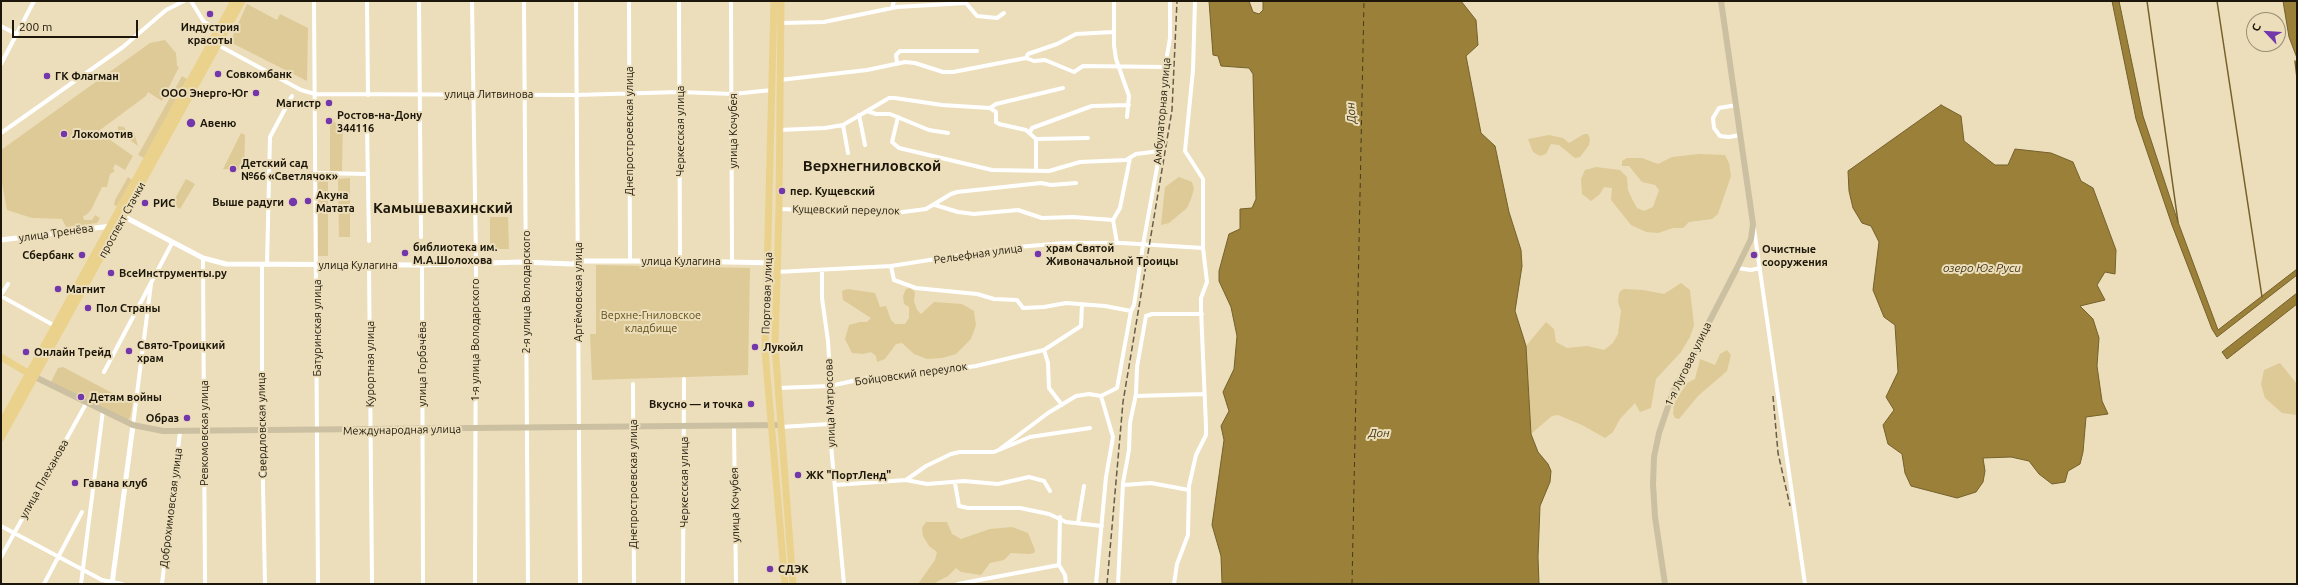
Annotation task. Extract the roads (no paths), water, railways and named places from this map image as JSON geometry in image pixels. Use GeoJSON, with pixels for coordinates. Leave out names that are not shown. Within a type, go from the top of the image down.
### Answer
{"type":"FeatureCollection","features":[{"type":"Feature","properties":{"kind":"main road","name":"проспект Стачки"},"geometry":{"type":"LineString","coordinates":[[1,438],[56,326],[111,226],[121,215],[234,1]]}},
{"type":"Feature","properties":{"kind":"main road","name":"проспект Стачки"},"geometry":{"type":"LineString","coordinates":[[1,424],[32,375],[242,1]]}},
{"type":"Feature","properties":{"kind":"main road","name":"Портовая улица"},"geometry":{"type":"LineString","coordinates":[[774,1],[765,336],[771,426],[785,584]]}},
{"type":"Feature","properties":{"kind":"main road","name":"Портовая улица"},"geometry":{"type":"LineString","coordinates":[[781,1],[779,80],[779,209],[775,334],[780,426],[793,584]]}},
{"type":"Feature","properties":{"kind":"main road","name":"1-я Луговая улица"},"geometry":{"type":"LineString","coordinates":[[1665,584],[1656,523],[1653,484],[1654,457],[1659,433],[1673,392],[1751,239],[1753,224],[1721,1]]}},
{"type":"Feature","properties":{"kind":"main road"},"geometry":{"type":"LineString","coordinates":[[765,336],[771,339],[775,334]]}},
{"type":"Feature","properties":{"kind":"main road"},"geometry":{"type":"LineString","coordinates":[[1,357],[32,375]]}},
{"type":"Feature","properties":{"kind":"main road","name":"Международная улица"},"geometry":{"type":"LineString","coordinates":[[32,375],[133,425],[148,430],[204,432],[780,426]]}},
{"type":"Feature","properties":{"kind":"street"},"geometry":{"type":"LineString","coordinates":[[1,64],[34,1]]}},
{"type":"Feature","properties":{"kind":"street"},"geometry":{"type":"LineString","coordinates":[[1,133],[123,47],[166,10],[184,1]]}},
{"type":"Feature","properties":{"kind":"street"},"geometry":{"type":"LineString","coordinates":[[191,1],[204,22],[218,30]]}},
{"type":"Feature","properties":{"kind":"street","name":"Батуринская улица"},"geometry":{"type":"LineString","coordinates":[[314,1],[318,584]]}},
{"type":"Feature","properties":{"kind":"street"},"geometry":{"type":"LineString","coordinates":[[367,1],[368,95]]}},
{"type":"Feature","properties":{"kind":"street"},"geometry":{"type":"LineString","coordinates":[[419,1],[421,237]]}},
{"type":"Feature","properties":{"kind":"street","name":"1-я улица Володарского"},"geometry":{"type":"LineString","coordinates":[[472,1],[476,262],[475,584]]}},
{"type":"Feature","properties":{"kind":"street","name":"2-я улица Володарского"},"geometry":{"type":"LineString","coordinates":[[524,1],[528,584]]}},
{"type":"Feature","properties":{"kind":"street","name":"Артёмовская улица"},"geometry":{"type":"LineString","coordinates":[[576,1],[580,584]]}},
{"type":"Feature","properties":{"kind":"street","name":"Днепростроевская улица"},"geometry":{"type":"LineString","coordinates":[[629,1],[628,92],[630,261]]}},
{"type":"Feature","properties":{"kind":"street","name":"Черкесская улица"},"geometry":{"type":"LineString","coordinates":[[679,1],[680,261]]}},
{"type":"Feature","properties":{"kind":"street","name":"улица Кочубея"},"geometry":{"type":"LineString","coordinates":[[732,1],[732,262]]}},
{"type":"Feature","properties":{"kind":"street"},"geometry":{"type":"LineString","coordinates":[[892,8],[894,1]]}},
{"type":"Feature","properties":{"kind":"street"},"geometry":{"type":"LineString","coordinates":[[1114,1],[1113,32],[1116,60],[1120,67],[1129,96],[1128,117]]}},
{"type":"Feature","properties":{"kind":"street","name":"Амбулаторная улица"},"geometry":{"type":"LineString","coordinates":[[1101,396],[1117,388],[1131,311],[1134,305],[1142,245],[1160,151],[1165,67],[1170,38],[1170,1]]}},
{"type":"Feature","properties":{"kind":"street"},"geometry":{"type":"LineString","coordinates":[[1174,584],[1177,564],[1188,535],[1189,490],[1196,455],[1206,435],[1202,298],[1207,282],[1203,248],[1202,179],[1185,151],[1193,70],[1195,1]]}},
{"type":"Feature","properties":{"kind":"street"},"geometry":{"type":"LineString","coordinates":[[781,23],[824,22],[892,8],[966,2],[977,16],[997,18],[1004,13]]}},
{"type":"Feature","properties":{"kind":"street"},"geometry":{"type":"LineString","coordinates":[[1,26],[16,34]]}},
{"type":"Feature","properties":{"kind":"street"},"geometry":{"type":"LineString","coordinates":[[1026,58],[1028,54],[1056,44],[1076,34],[1113,32]]}},
{"type":"Feature","properties":{"kind":"street","name":"улица Литвинова"},"geometry":{"type":"LineString","coordinates":[[218,45],[301,90],[315,94],[576,95],[628,92],[733,94],[772,90]]}},
{"type":"Feature","properties":{"kind":"street"},"geometry":{"type":"LineString","coordinates":[[897,63],[896,55],[900,51],[978,52]]}},
{"type":"Feature","properties":{"kind":"street"},"geometry":{"type":"LineString","coordinates":[[779,80],[872,69],[897,63],[915,63],[943,72],[953,72],[1026,58],[1034,61],[1045,60],[1074,72],[1083,66],[1165,67]]}},
{"type":"Feature","properties":{"kind":"street"},"geometry":{"type":"LineString","coordinates":[[990,108],[996,104],[1063,88]]}},
{"type":"Feature","properties":{"kind":"street","name":"Свердловская улица"},"geometry":{"type":"LineString","coordinates":[[265,584],[262,431],[265,265],[270,137],[292,96]]}},
{"type":"Feature","properties":{"kind":"street"},"geometry":{"type":"LineString","coordinates":[[779,130],[825,128],[844,125],[889,98],[942,105],[990,108],[996,112],[996,122],[1030,132],[1036,139],[1036,171]]}},
{"type":"Feature","properties":{"kind":"street"},"geometry":{"type":"LineString","coordinates":[[1030,132],[1032,128],[1092,106],[1129,105]]}},
{"type":"Feature","properties":{"kind":"street"},"geometry":{"type":"LineString","coordinates":[[1737,105],[1719,108],[1713,118],[1714,128],[1720,136],[1729,137],[1741,135]]}},
{"type":"Feature","properties":{"kind":"street"},"geometry":{"type":"LineString","coordinates":[[867,111],[898,117],[929,130],[948,133]]}},
{"type":"Feature","properties":{"kind":"street"},"geometry":{"type":"LineString","coordinates":[[859,115],[865,145]]}},
{"type":"Feature","properties":{"kind":"street"},"geometry":{"type":"LineString","coordinates":[[898,117],[892,142],[899,148],[992,170],[1036,171],[1064,168],[1080,162],[1130,158],[1146,152],[1160,151]]}},
{"type":"Feature","properties":{"kind":"street"},"geometry":{"type":"LineString","coordinates":[[367,125],[369,241]]}},
{"type":"Feature","properties":{"kind":"street"},"geometry":{"type":"LineString","coordinates":[[844,125],[848,153]]}},
{"type":"Feature","properties":{"kind":"street"},"geometry":{"type":"LineString","coordinates":[[1036,139],[1088,138]]}},
{"type":"Feature","properties":{"kind":"street"},"geometry":{"type":"LineString","coordinates":[[1116,243],[1113,220],[1120,208],[1130,158]]}},
{"type":"Feature","properties":{"kind":"street"},"geometry":{"type":"LineString","coordinates":[[316,173],[368,174]]}},
{"type":"Feature","properties":{"kind":"street","name":"Кущевский переулок"},"geometry":{"type":"LineString","coordinates":[[779,209],[895,212],[926,209],[935,205],[947,196],[957,192],[1041,183],[1050,185],[1076,183]]}},
{"type":"Feature","properties":{"kind":"street"},"geometry":{"type":"LineString","coordinates":[[935,205],[958,212],[974,214],[1018,210],[1042,218],[1073,217],[1113,220]]}},
{"type":"Feature","properties":{"kind":"street","name":"улица Кулагина"},"geometry":{"type":"LineString","coordinates":[[121,215],[203,258],[226,264],[422,265],[476,262],[573,264],[578,261],[777,263]]}},
{"type":"Feature","properties":{"kind":"street","name":"1-я Луговая улица"},"geometry":{"type":"LineString","coordinates":[[1753,224],[1805,584]]}},
{"type":"Feature","properties":{"kind":"street","name":"улица Тренёва"},"geometry":{"type":"LineString","coordinates":[[1,240],[111,226]]}},
{"type":"Feature","properties":{"kind":"street"},"geometry":{"type":"LineString","coordinates":[[104,372],[151,280],[172,243]]}},
{"type":"Feature","properties":{"kind":"street","name":"Рельефная улица"},"geometry":{"type":"LineString","coordinates":[[777,272],[892,266],[1006,248],[1064,243],[1116,243],[1203,248]]}},
{"type":"Feature","properties":{"kind":"street","name":"Ревкомовская улица"},"geometry":{"type":"LineString","coordinates":[[203,258],[205,584]]}},
{"type":"Feature","properties":{"kind":"street","name":"Курортная улица"},"geometry":{"type":"LineString","coordinates":[[369,265],[372,584]]}},
{"type":"Feature","properties":{"kind":"street","name":"улица Горбачёва"},"geometry":{"type":"LineString","coordinates":[[422,265],[423,584]]}},
{"type":"Feature","properties":{"kind":"street"},"geometry":{"type":"LineString","coordinates":[[892,266],[894,280],[916,288],[977,294],[994,299],[1017,300],[1023,308],[1044,307],[1066,303],[1105,306],[1131,311]]}},
{"type":"Feature","properties":{"kind":"street"},"geometry":{"type":"LineString","coordinates":[[1737,268],[1751,270],[1760,268]]}},
{"type":"Feature","properties":{"kind":"street","name":"улица Матросова"},"geometry":{"type":"LineString","coordinates":[[822,270],[822,298],[828,341],[833,424],[829,424],[844,584]]}},
{"type":"Feature","properties":{"kind":"street"},"geometry":{"type":"LineString","coordinates":[[112,583],[151,280]]}},
{"type":"Feature","properties":{"kind":"street"},"geometry":{"type":"LineString","coordinates":[[8,284],[1,295],[56,326]]}},
{"type":"Feature","properties":{"kind":"street","name":"Бойцовский переулок"},"geometry":{"type":"LineString","coordinates":[[778,388],[830,386],[871,378],[896,377],[976,366],[1044,350],[1082,326],[1082,304]]}},
{"type":"Feature","properties":{"kind":"street"},"geometry":{"type":"LineString","coordinates":[[1118,584],[1123,485],[1129,450],[1130,423],[1136,396],[1137,367],[1146,316],[1152,314],[1202,314]]}},
{"type":"Feature","properties":{"kind":"street"},"geometry":{"type":"LineString","coordinates":[[1044,350],[1048,363],[1049,388],[1062,405]]}},
{"type":"Feature","properties":{"kind":"street","name":"Черкесская улица"},"geometry":{"type":"LineString","coordinates":[[683,584],[684,379]]}},
{"type":"Feature","properties":{"kind":"street","name":"Днепростроевская улица"},"geometry":{"type":"LineString","coordinates":[[633,384],[634,584]]}},
{"type":"Feature","properties":{"kind":"street"},"geometry":{"type":"LineString","coordinates":[[999,450],[1003,445],[1076,396],[1089,394],[1101,396],[1113,437],[1106,477],[1096,584]]}},
{"type":"Feature","properties":{"kind":"street"},"geometry":{"type":"LineString","coordinates":[[1136,396],[1204,394]]}},
{"type":"Feature","properties":{"kind":"street","name":"улица Плеханова"},"geometry":{"type":"LineString","coordinates":[[1,557],[87,402]]}},
{"type":"Feature","properties":{"kind":"street"},"geometry":{"type":"LineString","coordinates":[[81,584],[103,410]]}},
{"type":"Feature","properties":{"kind":"street","name":"Международная улица"},"geometry":{"type":"LineString","coordinates":[[780,426],[829,424]]}},
{"type":"Feature","properties":{"kind":"street","name":"улица Кочубея"},"geometry":{"type":"LineString","coordinates":[[734,426],[736,584]]}},
{"type":"Feature","properties":{"kind":"street"},"geometry":{"type":"LineString","coordinates":[[906,480],[926,466],[951,454],[999,450],[1030,437],[1090,428]]}},
{"type":"Feature","properties":{"kind":"street","name":"Доброхимовская улица"},"geometry":{"type":"LineString","coordinates":[[162,584],[180,432]]}},
{"type":"Feature","properties":{"kind":"street"},"geometry":{"type":"LineString","coordinates":[[835,485],[906,480],[926,484],[955,483],[964,481],[998,484],[1035,477],[1044,481],[1048,485],[1050,491]]}},
{"type":"Feature","properties":{"kind":"street"},"geometry":{"type":"LineString","coordinates":[[955,483],[959,506],[968,508],[1020,508],[1060,518],[1066,522],[1102,526]]}},
{"type":"Feature","properties":{"kind":"street"},"geometry":{"type":"LineString","coordinates":[[1123,485],[1151,483],[1189,490]]}},
{"type":"Feature","properties":{"kind":"street"},"geometry":{"type":"LineString","coordinates":[[1078,523],[1084,486]]}},
{"type":"Feature","properties":{"kind":"street"},"geometry":{"type":"LineString","coordinates":[[44,584],[82,512]]}},
{"type":"Feature","properties":{"kind":"street"},"geometry":{"type":"LineString","coordinates":[[1060,518],[1059,565],[1065,576],[1066,584]]}},
{"type":"Feature","properties":{"kind":"street"},"geometry":{"type":"LineString","coordinates":[[1,526],[83,570],[112,583],[122,584]]}},
{"type":"Feature","properties":{"kind":"street"},"geometry":{"type":"LineString","coordinates":[[958,584],[1059,565]]}},
{"type":"Feature","properties":{"kind":"water","name":"Дон"},"geometry":{"type":"Polygon","coordinates":[[[1209,1],[1249,1],[1253,12],[1259,14],[1263,10],[1263,1],[1461,1],[1476,20],[1478,45],[1466,56],[1481,133],[1495,146],[1509,212],[1521,250],[1522,266],[1515,311],[1526,346],[1531,434],[1538,452],[1548,464],[1551,471],[1550,482],[1540,506],[1538,557],[1539,584],[1222,583],[1221,556],[1212,525],[1224,440],[1221,426],[1229,411],[1223,392],[1234,369],[1237,336],[1231,307],[1219,281],[1219,271],[1229,234],[1240,229],[1240,209],[1252,208],[1256,199],[1253,74],[1249,68],[1221,66],[1218,56],[1213,55],[1209,1]]]}},
{"type":"Feature","properties":{"kind":"water"},"geometry":{"type":"Polygon","coordinates":[[[2112,1],[2119,1],[2143,116],[2178,222],[2218,330],[2297,269],[2297,275],[2217,337],[2212,329],[2172,225],[2136,119],[2112,1]]]}},
{"type":"Feature","properties":{"kind":"water"},"geometry":{"type":"Polygon","coordinates":[[[2283,1],[2297,1],[2297,58],[2289,37],[2283,1]]]}},
{"type":"Feature","properties":{"kind":"water","name":"озеро Юг Руси"},"geometry":{"type":"Polygon","coordinates":[[[1941,105],[1961,116],[1964,141],[1995,165],[2008,165],[2015,149],[2051,153],[2073,162],[2081,181],[2093,188],[2116,250],[2115,274],[2105,272],[2097,285],[2105,300],[2080,306],[2093,319],[2099,338],[2097,366],[2102,401],[2108,414],[2086,417],[2083,452],[2080,464],[2068,471],[2065,482],[2052,484],[2039,474],[2029,461],[2011,457],[1983,458],[1985,471],[1983,482],[1976,492],[1957,498],[1911,486],[1905,473],[1902,454],[1888,444],[1883,425],[1894,410],[1886,397],[1898,372],[1895,325],[1884,317],[1873,290],[1879,242],[1871,226],[1862,223],[1853,208],[1849,191],[1848,171],[1941,105]]]}},
{"type":"Feature","properties":{"kind":"water"},"geometry":{"type":"Polygon","coordinates":[[[2297,293],[2297,304],[2227,359],[2222,352],[2297,293]]]}},
{"type":"Feature","properties":{"kind":"waterway"},"geometry":{"type":"LineString","coordinates":[[2147,1],[2178,222]]}},
{"type":"Feature","properties":{"kind":"waterway"},"geometry":{"type":"LineString","coordinates":[[2217,1],[2262,297]]}},
{"type":"Feature","properties":{"kind":"waterway"},"geometry":{"type":"LineString","coordinates":[[2295,61],[2297,78]]}},
{"type":"Feature","properties":{"kind":"railway"},"geometry":{"type":"LineString","coordinates":[[1107,584],[1123,402],[1172,110],[1177,1]]}},
{"type":"Feature","properties":{"kind":"railway"},"geometry":{"type":"LineString","coordinates":[[1773,396],[1778,453],[1790,506]]}},
{"type":"Feature","properties":{"kind":"place","name":"Индустрия красоты"},"geometry":{"type":"Point","coordinates":[210,14]}},
{"type":"Feature","properties":{"kind":"place","name":"Совкомбанк"},"geometry":{"type":"Point","coordinates":[218,74]}},
{"type":"Feature","properties":{"kind":"place","name":"ГК Флагман"},"geometry":{"type":"Point","coordinates":[47,76]}},
{"type":"Feature","properties":{"kind":"place","name":"ООО Энерго-Юг"},"geometry":{"type":"Point","coordinates":[256,93]}},
{"type":"Feature","properties":{"kind":"place","name":"Магистр"},"geometry":{"type":"Point","coordinates":[329,103]}},
{"type":"Feature","properties":{"kind":"place","name":"Ростов-на-Дону 344116"},"geometry":{"type":"Point","coordinates":[329,121]}},
{"type":"Feature","properties":{"kind":"place","name":"Авеню"},"geometry":{"type":"Point","coordinates":[191,123]}},
{"type":"Feature","properties":{"kind":"place","name":"Локомотив"},"geometry":{"type":"Point","coordinates":[64,134]}},
{"type":"Feature","properties":{"kind":"place","name":"Детский сад №66 «Светлячок»"},"geometry":{"type":"Point","coordinates":[233,169]}},
{"type":"Feature","properties":{"kind":"place","name":"пер. Кущевский"},"geometry":{"type":"Point","coordinates":[782,191]}},
{"type":"Feature","properties":{"kind":"place","name":"Акуна Матата"},"geometry":{"type":"Point","coordinates":[308,201]}},
{"type":"Feature","properties":{"kind":"place","name":"Выше радуги"},"geometry":{"type":"Point","coordinates":[293,202]}},
{"type":"Feature","properties":{"kind":"place","name":"РИС"},"geometry":{"type":"Point","coordinates":[145,203]}},
{"type":"Feature","properties":{"kind":"place","name":"библиотека им. М.А.Шолохова"},"geometry":{"type":"Point","coordinates":[405,253]}},
{"type":"Feature","properties":{"kind":"place","name":"храм Святой Живоначальной Троицы"},"geometry":{"type":"Point","coordinates":[1038,254]}},
{"type":"Feature","properties":{"kind":"place","name":"Сбербанк"},"geometry":{"type":"Point","coordinates":[82,255]}},
{"type":"Feature","properties":{"kind":"place","name":"Очистные сооружения"},"geometry":{"type":"Point","coordinates":[1754,255]}},
{"type":"Feature","properties":{"kind":"place","name":"ВсеИнструменты.ру"},"geometry":{"type":"Point","coordinates":[111,273]}},
{"type":"Feature","properties":{"kind":"place","name":"Магнит"},"geometry":{"type":"Point","coordinates":[58,289]}},
{"type":"Feature","properties":{"kind":"place","name":"Пол Страны"},"geometry":{"type":"Point","coordinates":[88,308]}},
{"type":"Feature","properties":{"kind":"place","name":"Лукойл"},"geometry":{"type":"Point","coordinates":[755,347]}},
{"type":"Feature","properties":{"kind":"place","name":"Свято-Троицкий храм"},"geometry":{"type":"Point","coordinates":[129,351]}},
{"type":"Feature","properties":{"kind":"place","name":"Онлайн Трейд"},"geometry":{"type":"Point","coordinates":[26,352]}},
{"type":"Feature","properties":{"kind":"place","name":"Детям войны"},"geometry":{"type":"Point","coordinates":[81,397]}},
{"type":"Feature","properties":{"kind":"place","name":"Вкусно — и точка"},"geometry":{"type":"Point","coordinates":[751,404]}},
{"type":"Feature","properties":{"kind":"place","name":"Образ"},"geometry":{"type":"Point","coordinates":[187,418]}},
{"type":"Feature","properties":{"kind":"place","name":"ЖК \"ПортЛенд\""},"geometry":{"type":"Point","coordinates":[798,475]}},
{"type":"Feature","properties":{"kind":"place","name":"Гавана клуб"},"geometry":{"type":"Point","coordinates":[75,483]}},
{"type":"Feature","properties":{"kind":"place","name":"СДЭК"},"geometry":{"type":"Point","coordinates":[770,569]}},
{"type":"Feature","properties":{"kind":"district","name":"Верхнегниловской"},"geometry":{"type":"Point","coordinates":[872,166]}},
{"type":"Feature","properties":{"kind":"district","name":"Камышевахинский"},"geometry":{"type":"Point","coordinates":[443,208]}},
{"type":"Feature","properties":{"kind":"park label","name":"Верхне-Гниловское кладбище"},"geometry":{"type":"Point","coordinates":[651,321]}}]}
